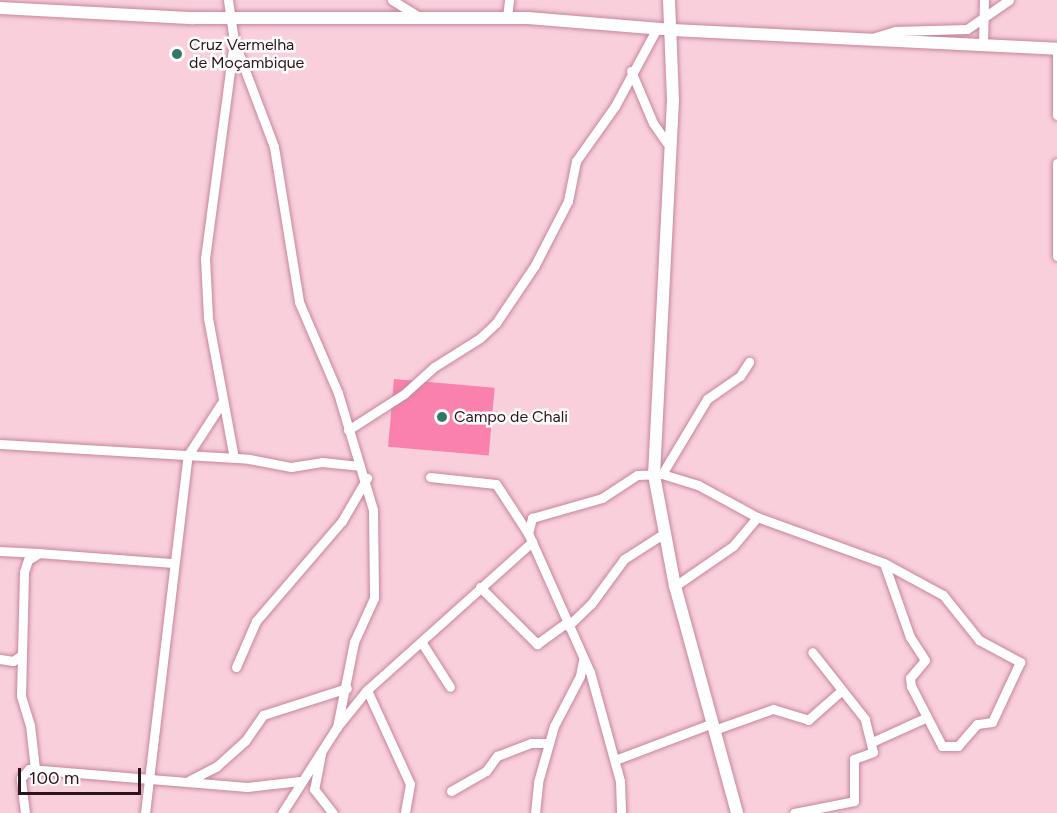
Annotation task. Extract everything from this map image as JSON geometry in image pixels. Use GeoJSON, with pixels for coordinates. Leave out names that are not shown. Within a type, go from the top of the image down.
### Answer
{"type":"FeatureCollection","features":[{"type":"Feature","properties":{"kind":"street"},"geometry":{"type":"LineString","coordinates":[[228,0],[234,41],[274,147],[299,302],[338,393],[359,466],[367,478],[374,528],[374,598],[357,634],[337,727]]}},
{"type":"Feature","properties":{"kind":"street"},"geometry":{"type":"LineString","coordinates":[[392,0],[419,16]]}},
{"type":"Feature","properties":{"kind":"street"},"geometry":{"type":"LineString","coordinates":[[507,17],[509,0]]}},
{"type":"Feature","properties":{"kind":"street"},"geometry":{"type":"LineString","coordinates":[[669,0],[672,30],[658,475],[663,534],[675,586],[737,813]]}},
{"type":"Feature","properties":{"kind":"street"},"geometry":{"type":"LineString","coordinates":[[983,46],[984,0]]}},
{"type":"Feature","properties":{"kind":"street"},"geometry":{"type":"LineString","coordinates":[[872,38],[895,31],[953,32],[1009,0]]}},
{"type":"Feature","properties":{"kind":"street"},"geometry":{"type":"LineString","coordinates":[[0,8],[231,19],[507,17],[672,30],[872,38],[1057,51],[1057,115]]}},
{"type":"Feature","properties":{"kind":"street"},"geometry":{"type":"LineString","coordinates":[[348,430],[404,394],[434,367],[480,338],[496,323],[535,265],[568,201],[576,161],[615,106],[631,71],[644,59],[657,28]]}},
{"type":"Feature","properties":{"kind":"street"},"geometry":{"type":"LineString","coordinates":[[234,41],[205,258],[208,318],[234,458]]}},
{"type":"Feature","properties":{"kind":"street"},"geometry":{"type":"LineString","coordinates":[[631,71],[653,123],[667,143]]}},
{"type":"Feature","properties":{"kind":"street"},"geometry":{"type":"LineString","coordinates":[[1057,163],[1057,256]]}},
{"type":"Feature","properties":{"kind":"street"},"geometry":{"type":"LineString","coordinates":[[658,475],[707,399],[740,376],[749,362]]}},
{"type":"Feature","properties":{"kind":"street"},"geometry":{"type":"LineString","coordinates":[[145,813],[173,563],[188,455],[224,399]]}},
{"type":"Feature","properties":{"kind":"street"},"geometry":{"type":"LineString","coordinates":[[0,444],[234,458],[291,467],[322,462],[359,466]]}},
{"type":"Feature","properties":{"kind":"street"},"geometry":{"type":"LineString","coordinates":[[282,813],[300,781],[337,727],[367,690],[422,643],[530,538],[532,518],[538,514],[602,498],[638,475],[658,475],[698,485],[757,517],[885,563],[943,595],[979,640],[1020,665],[992,722],[977,724],[958,746],[945,748],[925,718],[909,682],[925,660],[910,637],[885,563]]}},
{"type":"Feature","properties":{"kind":"street"},"geometry":{"type":"LineString","coordinates":[[430,477],[496,484],[530,538],[583,660],[615,760],[623,795],[621,813]]}},
{"type":"Feature","properties":{"kind":"street"},"geometry":{"type":"LineString","coordinates":[[236,667],[256,621],[342,521],[367,478]]}},
{"type":"Feature","properties":{"kind":"street"},"geometry":{"type":"LineString","coordinates":[[675,586],[733,546],[757,517]]}},
{"type":"Feature","properties":{"kind":"street"},"geometry":{"type":"LineString","coordinates":[[480,587],[537,644],[591,604],[624,559],[663,534]]}},
{"type":"Feature","properties":{"kind":"street"},"geometry":{"type":"LineString","coordinates":[[0,551],[173,563]]}},
{"type":"Feature","properties":{"kind":"street"},"geometry":{"type":"LineString","coordinates":[[35,769],[30,725],[21,696],[24,572],[39,553]]}},
{"type":"Feature","properties":{"kind":"street"},"geometry":{"type":"LineString","coordinates":[[422,643],[450,687]]}},
{"type":"Feature","properties":{"kind":"street"},"geometry":{"type":"LineString","coordinates":[[794,813],[854,801],[854,759],[872,754],[872,742],[865,719],[812,652]]}},
{"type":"Feature","properties":{"kind":"street"},"geometry":{"type":"LineString","coordinates":[[0,659],[13,661],[22,655]]}},
{"type":"Feature","properties":{"kind":"street"},"geometry":{"type":"LineString","coordinates":[[535,813],[548,743],[580,676],[583,660]]}},
{"type":"Feature","properties":{"kind":"street"},"geometry":{"type":"LineString","coordinates":[[188,781],[217,766],[245,741],[263,715],[347,688]]}},
{"type":"Feature","properties":{"kind":"street"},"geometry":{"type":"LineString","coordinates":[[367,690],[410,784],[405,813]]}},
{"type":"Feature","properties":{"kind":"street"},"geometry":{"type":"LineString","coordinates":[[615,760],[714,726],[773,709],[808,720],[841,691]]}},
{"type":"Feature","properties":{"kind":"street"},"geometry":{"type":"LineString","coordinates":[[872,742],[925,718]]}},
{"type":"Feature","properties":{"kind":"street"},"geometry":{"type":"LineString","coordinates":[[451,791],[486,771],[497,756],[531,743],[548,743]]}},
{"type":"Feature","properties":{"kind":"street"},"geometry":{"type":"LineString","coordinates":[[322,751],[314,789],[333,813]]}},
{"type":"Feature","properties":{"kind":"street"},"geometry":{"type":"LineString","coordinates":[[25,813],[22,772],[35,769],[247,787],[300,781]]}},
{"type":"Feature","properties":{"kind":"shaded area","name":"Campo de Chali"},"geometry":{"type":"Polygon","coordinates":[[[394,379],[495,388],[489,456],[388,447],[394,379]]]}},
{"type":"Feature","properties":{"kind":"place","name":"Cruz Vermelha de Moçambique"},"geometry":{"type":"Point","coordinates":[177,54]}},
{"type":"Feature","properties":{"kind":"place","name":"Campo de Chali"},"geometry":{"type":"Point","coordinates":[442,417]}}]}
